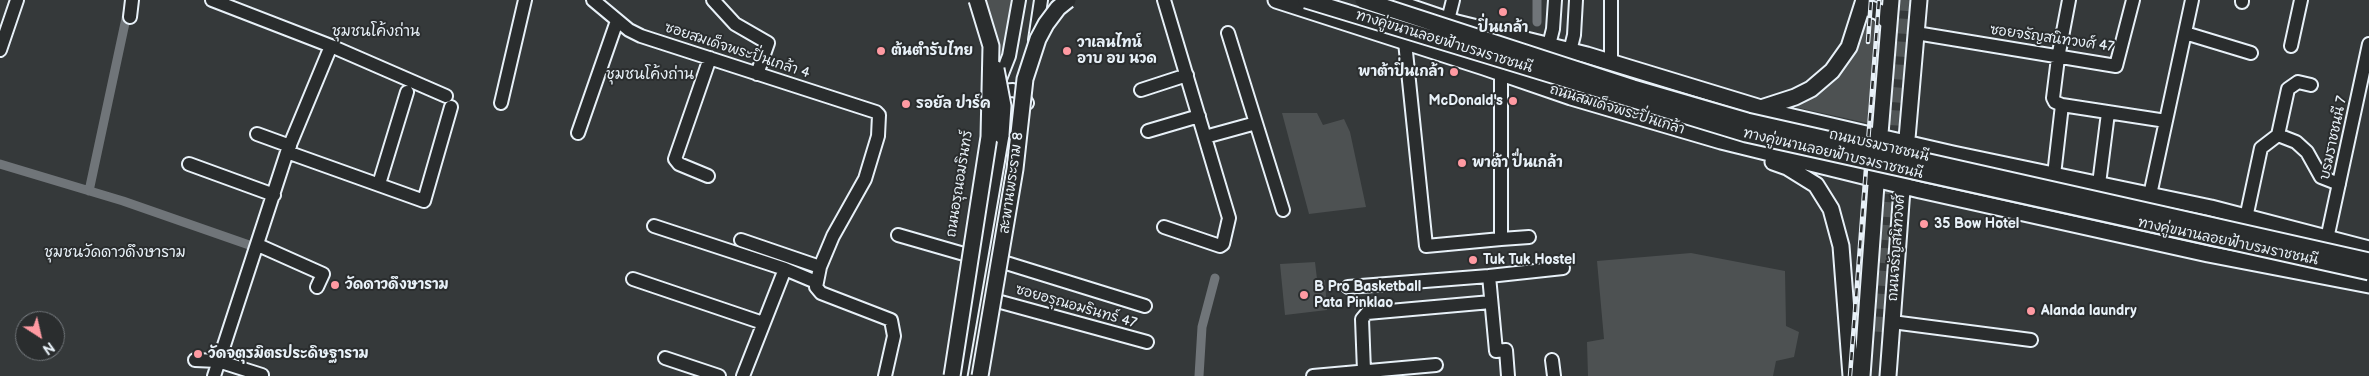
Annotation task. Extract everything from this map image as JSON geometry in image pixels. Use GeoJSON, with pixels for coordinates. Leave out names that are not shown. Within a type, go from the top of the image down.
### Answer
{"type":"FeatureCollection","features":[{"type":"Feature","properties":{"kind":"main road"},"geometry":{"type":"LineString","coordinates":[[971,0],[981,25],[986,57],[984,120]]}},
{"type":"Feature","properties":{"kind":"main road","name":"สะพานพระราม 8"},"geometry":{"type":"LineString","coordinates":[[968,374],[990,137],[990,46],[977,0]]}},
{"type":"Feature","properties":{"kind":"main road"},"geometry":{"type":"LineString","coordinates":[[1027,103],[1045,37],[1058,10],[1068,0]]}},
{"type":"Feature","properties":{"kind":"main road"},"geometry":{"type":"LineString","coordinates":[[968,374],[1016,106],[1038,39],[1058,8],[1068,0]]}},
{"type":"Feature","properties":{"kind":"main road","name":"ถนนสมเด็จพระปิ่นเกล้า"},"geometry":{"type":"LineString","coordinates":[[1276,0],[1571,97],[1720,141],[1876,179]]}},
{"type":"Feature","properties":{"kind":"main road","name":"ทางคู่ขนานลอยฟ้าบรมราชชนนี"},"geometry":{"type":"LineString","coordinates":[[1306,0],[1746,134],[2100,215],[2369,272]]}},
{"type":"Feature","properties":{"kind":"main road","name":"ทางคู่ขนานลอยฟ้าบรมราชชนนี"},"geometry":{"type":"LineString","coordinates":[[1363,0],[1632,88],[1747,121],[2369,261]]}},
{"type":"Feature","properties":{"kind":"main road"},"geometry":{"type":"LineString","coordinates":[[1389,0],[1453,21],[1611,63],[1755,112],[1784,115],[1906,142]]}},
{"type":"Feature","properties":{"kind":"main road","name":"ถนนจรัญสนิทวงศ์"},"geometry":{"type":"LineString","coordinates":[[1862,376],[1891,0]]}},
{"type":"Feature","properties":{"kind":"main road","name":"ถนนจรัญสนิทวงศ์"},"geometry":{"type":"LineString","coordinates":[[1879,376],[1888,330],[1919,0]]}},
{"type":"Feature","properties":{"kind":"main road"},"geometry":{"type":"LineString","coordinates":[[1755,112],[1803,93],[1832,71],[1849,47],[1864,3],[1880,12],[1888,22]]}},
{"type":"Feature","properties":{"kind":"main road","name":"ถนนบรมราชชนนี"},"geometry":{"type":"LineString","coordinates":[[1453,21],[1582,67],[1755,112],[2231,227],[2309,235]]}},
{"type":"Feature","properties":{"kind":"main road","name":"ถนนบรมราชชนนี"},"geometry":{"type":"LineString","coordinates":[[1484,67],[1543,79],[1745,138],[2110,221],[2211,242],[2307,272]]}},
{"type":"Feature","properties":{"kind":"main road"},"geometry":{"type":"LineString","coordinates":[[1771,154],[1784,151],[1792,143],[1794,134],[1792,124],[1784,115]]}},
{"type":"Feature","properties":{"kind":"main road"},"geometry":{"type":"LineString","coordinates":[[1720,141],[1787,167],[1816,184],[1831,209],[1841,246],[1851,376]]}},
{"type":"Feature","properties":{"kind":"main road","name":"ถนนบรมราชชนนี"},"geometry":{"type":"LineString","coordinates":[[1906,142],[2150,195],[2369,248]]}},
{"type":"Feature","properties":{"kind":"main road"},"geometry":{"type":"LineString","coordinates":[[1942,195],[1932,188],[1927,175],[1929,164],[1938,156],[1950,153]]}},
{"type":"Feature","properties":{"kind":"main road"},"geometry":{"type":"LineString","coordinates":[[1999,207],[1990,201],[1985,188],[1987,177],[1996,169],[2007,165]]}},
{"type":"Feature","properties":{"kind":"main road","name":"ถนนบรมราชชนนี"},"geometry":{"type":"LineString","coordinates":[[1876,179],[2208,254],[2369,285]]}},
{"type":"Feature","properties":{"kind":"main road"},"geometry":{"type":"LineString","coordinates":[[1864,334],[1872,324],[1880,320],[1887,325],[1888,330]]}},
{"type":"Feature","properties":{"kind":"main road","name":"ถนนจรัญสนิทวงศ์"},"geometry":{"type":"LineString","coordinates":[[1888,330],[1888,376]]}},
{"type":"Feature","properties":{"kind":"street"},"geometry":{"type":"LineString","coordinates":[[0,50],[11,24],[17,0]]}},
{"type":"Feature","properties":{"kind":"street"},"geometry":{"type":"LineString","coordinates":[[130,17],[132,0]]}},
{"type":"Feature","properties":{"kind":"street"},"geometry":{"type":"LineString","coordinates":[[212,0],[331,46],[449,101],[424,201],[289,149],[256,134]]}},
{"type":"Feature","properties":{"kind":"street"},"geometry":{"type":"LineString","coordinates":[[501,103],[525,0]]}},
{"type":"Feature","properties":{"kind":"street","name":"ซอยสมเด็จพระปิ่นเกล้า 4"},"geometry":{"type":"LineString","coordinates":[[593,0],[617,21],[641,36],[876,112],[879,115],[878,136],[865,179],[833,236],[820,267]]}},
{"type":"Feature","properties":{"kind":"street"},"geometry":{"type":"LineString","coordinates":[[713,0],[735,24],[768,43],[757,74]]}},
{"type":"Feature","properties":{"kind":"street","name":"ถนนอรุณอมรินทร์"},"geometry":{"type":"LineString","coordinates":[[946,376],[984,120],[1009,56],[1019,0]]}},
{"type":"Feature","properties":{"kind":"street"},"geometry":{"type":"LineString","coordinates":[[968,374],[997,301],[1041,0]]}},
{"type":"Feature","properties":{"kind":"street"},"geometry":{"type":"LineString","coordinates":[[1164,0],[1229,213],[1229,224],[1223,244],[1217,246],[1164,227]]}},
{"type":"Feature","properties":{"kind":"street"},"geometry":{"type":"LineString","coordinates":[[1453,21],[1454,0]]}},
{"type":"Feature","properties":{"kind":"street"},"geometry":{"type":"LineString","coordinates":[[1549,45],[1553,29],[1555,0]]}},
{"type":"Feature","properties":{"kind":"street"},"geometry":{"type":"LineString","coordinates":[[1570,51],[1574,35],[1576,0]]}},
{"type":"Feature","properties":{"kind":"street"},"geometry":{"type":"LineString","coordinates":[[1611,0],[1611,63]]}},
{"type":"Feature","properties":{"kind":"street"},"geometry":{"type":"LineString","coordinates":[[2069,0],[2058,58],[2053,98],[2058,104],[2062,105],[2166,121]]}},
{"type":"Feature","properties":{"kind":"street","name":"ซอยจรัญสนิทวงศ์ 47"},"geometry":{"type":"LineString","coordinates":[[1916,33],[2058,58],[2117,66],[2133,0]]}},
{"type":"Feature","properties":{"kind":"street"},"geometry":{"type":"LineString","coordinates":[[2150,195],[2192,0]]}},
{"type":"Feature","properties":{"kind":"street"},"geometry":{"type":"LineString","coordinates":[[2291,46],[2301,0]]}},
{"type":"Feature","properties":{"kind":"street"},"geometry":{"type":"LineString","coordinates":[[578,133],[617,21]]}},
{"type":"Feature","properties":{"kind":"street"},"geometry":{"type":"LineString","coordinates":[[1228,33],[1283,210]]}},
{"type":"Feature","properties":{"kind":"street"},"geometry":{"type":"LineString","coordinates":[[2185,33],[2251,53]]}},
{"type":"Feature","properties":{"kind":"street"},"geometry":{"type":"LineString","coordinates":[[1405,42],[1426,246],[1529,237]]}},
{"type":"Feature","properties":{"kind":"street","name":"บรมราชชนนี 7"},"geometry":{"type":"LineString","coordinates":[[2327,239],[2339,184],[2365,90],[2369,44]]}},
{"type":"Feature","properties":{"kind":"street"},"geometry":{"type":"LineString","coordinates":[[214,376],[289,149],[331,46]]}},
{"type":"Feature","properties":{"kind":"street"},"geometry":{"type":"LineString","coordinates":[[708,176],[679,164],[675,159],[710,58]]}},
{"type":"Feature","properties":{"kind":"street"},"geometry":{"type":"LineString","coordinates":[[1501,73],[1501,239]]}},
{"type":"Feature","properties":{"kind":"street"},"geometry":{"type":"LineString","coordinates":[[1140,90],[1187,75]]}},
{"type":"Feature","properties":{"kind":"street"},"geometry":{"type":"LineString","coordinates":[[2246,218],[2261,148],[2278,135],[2288,89],[2298,82],[2311,85]]}},
{"type":"Feature","properties":{"kind":"street"},"geometry":{"type":"LineString","coordinates":[[992,97],[1000,91],[1012,90],[1021,94],[1027,103]]}},
{"type":"Feature","properties":{"kind":"street"},"geometry":{"type":"LineString","coordinates":[[379,184],[407,92]]}},
{"type":"Feature","properties":{"kind":"street"},"geometry":{"type":"LineString","coordinates":[[2054,175],[2062,105]]}},
{"type":"Feature","properties":{"kind":"street"},"geometry":{"type":"LineString","coordinates":[[2099,184],[2108,112]]}},
{"type":"Feature","properties":{"kind":"street"},"geometry":{"type":"LineString","coordinates":[[1148,131],[1199,116]]}},
{"type":"Feature","properties":{"kind":"street"},"geometry":{"type":"LineString","coordinates":[[1205,137],[1256,123]]}},
{"type":"Feature","properties":{"kind":"street"},"geometry":{"type":"LineString","coordinates":[[2278,135],[2296,142],[2307,152],[2321,177],[2339,184]]}},
{"type":"Feature","properties":{"kind":"street"},"geometry":{"type":"LineString","coordinates":[[189,164],[274,195]]}},
{"type":"Feature","properties":{"kind":"street"},"geometry":{"type":"LineString","coordinates":[[654,226],[785,269],[816,282]]}},
{"type":"Feature","properties":{"kind":"street"},"geometry":{"type":"LineString","coordinates":[[898,235],[964,254]]}},
{"type":"Feature","properties":{"kind":"street"},"geometry":{"type":"LineString","coordinates":[[741,240],[820,267],[816,282],[817,290],[821,293],[891,320],[894,336],[886,376]]}},
{"type":"Feature","properties":{"kind":"street"},"geometry":{"type":"LineString","coordinates":[[258,245],[322,274],[317,287]]}},
{"type":"Feature","properties":{"kind":"street"},"geometry":{"type":"LineString","coordinates":[[1003,262],[1145,306]]}},
{"type":"Feature","properties":{"kind":"street"},"geometry":{"type":"LineString","coordinates":[[1348,287],[1563,268]]}},
{"type":"Feature","properties":{"kind":"street"},"geometry":{"type":"LineString","coordinates":[[743,376],[762,323],[785,269]]}},
{"type":"Feature","properties":{"kind":"street"},"geometry":{"type":"LineString","coordinates":[[1489,276],[1496,350],[1506,350],[1508,376]]}},
{"type":"Feature","properties":{"kind":"street"},"geometry":{"type":"LineString","coordinates":[[633,279],[762,323]]}},
{"type":"Feature","properties":{"kind":"street","name":"ซอยอรุณอมรินทร์ 47"},"geometry":{"type":"LineString","coordinates":[[997,301],[1147,342]]}},
{"type":"Feature","properties":{"kind":"street"},"geometry":{"type":"LineString","coordinates":[[1364,371],[1362,318],[1367,314],[1491,302]]}},
{"type":"Feature","properties":{"kind":"street"},"geometry":{"type":"LineString","coordinates":[[1888,330],[2031,340]]}},
{"type":"Feature","properties":{"kind":"street"},"geometry":{"type":"LineString","coordinates":[[665,358],[718,376]]}},
{"type":"Feature","properties":{"kind":"street"},"geometry":{"type":"LineString","coordinates":[[195,360],[218,361],[262,375]]}},
{"type":"Feature","properties":{"kind":"street"},"geometry":{"type":"LineString","coordinates":[[1552,360],[1554,376]]}},
{"type":"Feature","properties":{"kind":"street"},"geometry":{"type":"LineString","coordinates":[[1313,376],[1364,371],[1431,372]]}},
{"type":"Feature","properties":{"kind":"shaded area"},"geometry":{"type":"Polygon","coordinates":[[[983,0],[1011,0],[1002,63],[991,23],[983,0]]]}},
{"type":"Feature","properties":{"kind":"shaded area"},"geometry":{"type":"Polygon","coordinates":[[[1874,21],[1882,24],[1876,125],[1795,107],[1796,103],[1831,81],[1844,68],[1857,50],[1865,22],[1874,21]]]}},
{"type":"Feature","properties":{"kind":"shaded area"},"geometry":{"type":"Polygon","coordinates":[[[1282,113],[1317,113],[1323,125],[1344,119],[1350,132],[1366,207],[1309,214],[1282,113]]]}},
{"type":"Feature","properties":{"kind":"shaded area"},"geometry":{"type":"Polygon","coordinates":[[[1691,253],[1785,271],[1786,326],[1799,332],[1794,357],[1776,361],[1773,376],[1588,376],[1587,342],[1604,339],[1597,261],[1691,253]]]}},
{"type":"Feature","properties":{"kind":"shaded area","name":"B Pro Basketball Pata Pinklao"},"geometry":{"type":"Polygon","coordinates":[[[1315,262],[1317,279],[1325,280],[1327,310],[1285,315],[1280,264],[1315,262]]]}},
{"type":"Feature","properties":{"kind":"waterway"},"geometry":{"type":"LineString","coordinates":[[1537,0],[1537,22]]}},
{"type":"Feature","properties":{"kind":"waterway"},"geometry":{"type":"LineString","coordinates":[[89,191],[128,9]]}},
{"type":"Feature","properties":{"kind":"waterway"},"geometry":{"type":"LineString","coordinates":[[0,164],[123,201],[252,246]]}},
{"type":"Feature","properties":{"kind":"waterway"},"geometry":{"type":"LineString","coordinates":[[1199,376],[1202,327],[1215,278]]}},
{"type":"Feature","properties":{"kind":"tunnel"},"geometry":{"type":"LineString","coordinates":[[1882,332],[1906,0]]}},
{"type":"Feature","properties":{"kind":"railway"},"geometry":{"type":"LineString","coordinates":[[1868,42],[1871,0]]}},
{"type":"Feature","properties":{"kind":"railway"},"geometry":{"type":"LineString","coordinates":[[1850,376],[1879,0]]}},
{"type":"Feature","properties":{"kind":"place","name":"ปิ่นเกล้า"},"geometry":{"type":"Point","coordinates":[1503,12]}},
{"type":"Feature","properties":{"kind":"place","name":"ต้นตำรับไทย"},"geometry":{"type":"Point","coordinates":[881,51]}},
{"type":"Feature","properties":{"kind":"place","name":"วาเลนไทน์ อาบ อบ นวด"},"geometry":{"type":"Point","coordinates":[1067,51]}},
{"type":"Feature","properties":{"kind":"place","name":"พาต้าปิ่นเกล้า"},"geometry":{"type":"Point","coordinates":[1454,72]}},
{"type":"Feature","properties":{"kind":"place","name":"McDonald's"},"geometry":{"type":"Point","coordinates":[1513,101]}},
{"type":"Feature","properties":{"kind":"place","name":"รอยัล ปาร์ค"},"geometry":{"type":"Point","coordinates":[906,104]}},
{"type":"Feature","properties":{"kind":"place","name":"พาต้า ปื่นเกล้า"},"geometry":{"type":"Point","coordinates":[1462,163]}},
{"type":"Feature","properties":{"kind":"place","name":"35 Bow Hotel"},"geometry":{"type":"Point","coordinates":[1924,224]}},
{"type":"Feature","properties":{"kind":"place","name":"Tuk Tuk Hostel"},"geometry":{"type":"Point","coordinates":[1473,260]}},
{"type":"Feature","properties":{"kind":"place","name":"วัดดาวดึงษาราม"},"geometry":{"type":"Point","coordinates":[335,285]}},
{"type":"Feature","properties":{"kind":"place","name":"B Pro Basketball Pata Pinklao"},"geometry":{"type":"Point","coordinates":[1304,295]}},
{"type":"Feature","properties":{"kind":"place","name":"Alanda laundry"},"geometry":{"type":"Point","coordinates":[2031,311]}},
{"type":"Feature","properties":{"kind":"place","name":"วัดจตุรมิตรประดิษฐาราม"},"geometry":{"type":"Point","coordinates":[198,354]}},
{"type":"Feature","properties":{"kind":"district","name":"ชุมชนโค้งถ่าน"},"geometry":{"type":"Point","coordinates":[376,32]}},
{"type":"Feature","properties":{"kind":"district","name":"ชุมชนโค้งถ่าน"},"geometry":{"type":"Point","coordinates":[650,75]}},
{"type":"Feature","properties":{"kind":"district","name":"ชุมชนวัดดาวดึงษาราม"},"geometry":{"type":"Point","coordinates":[115,253]}}]}
